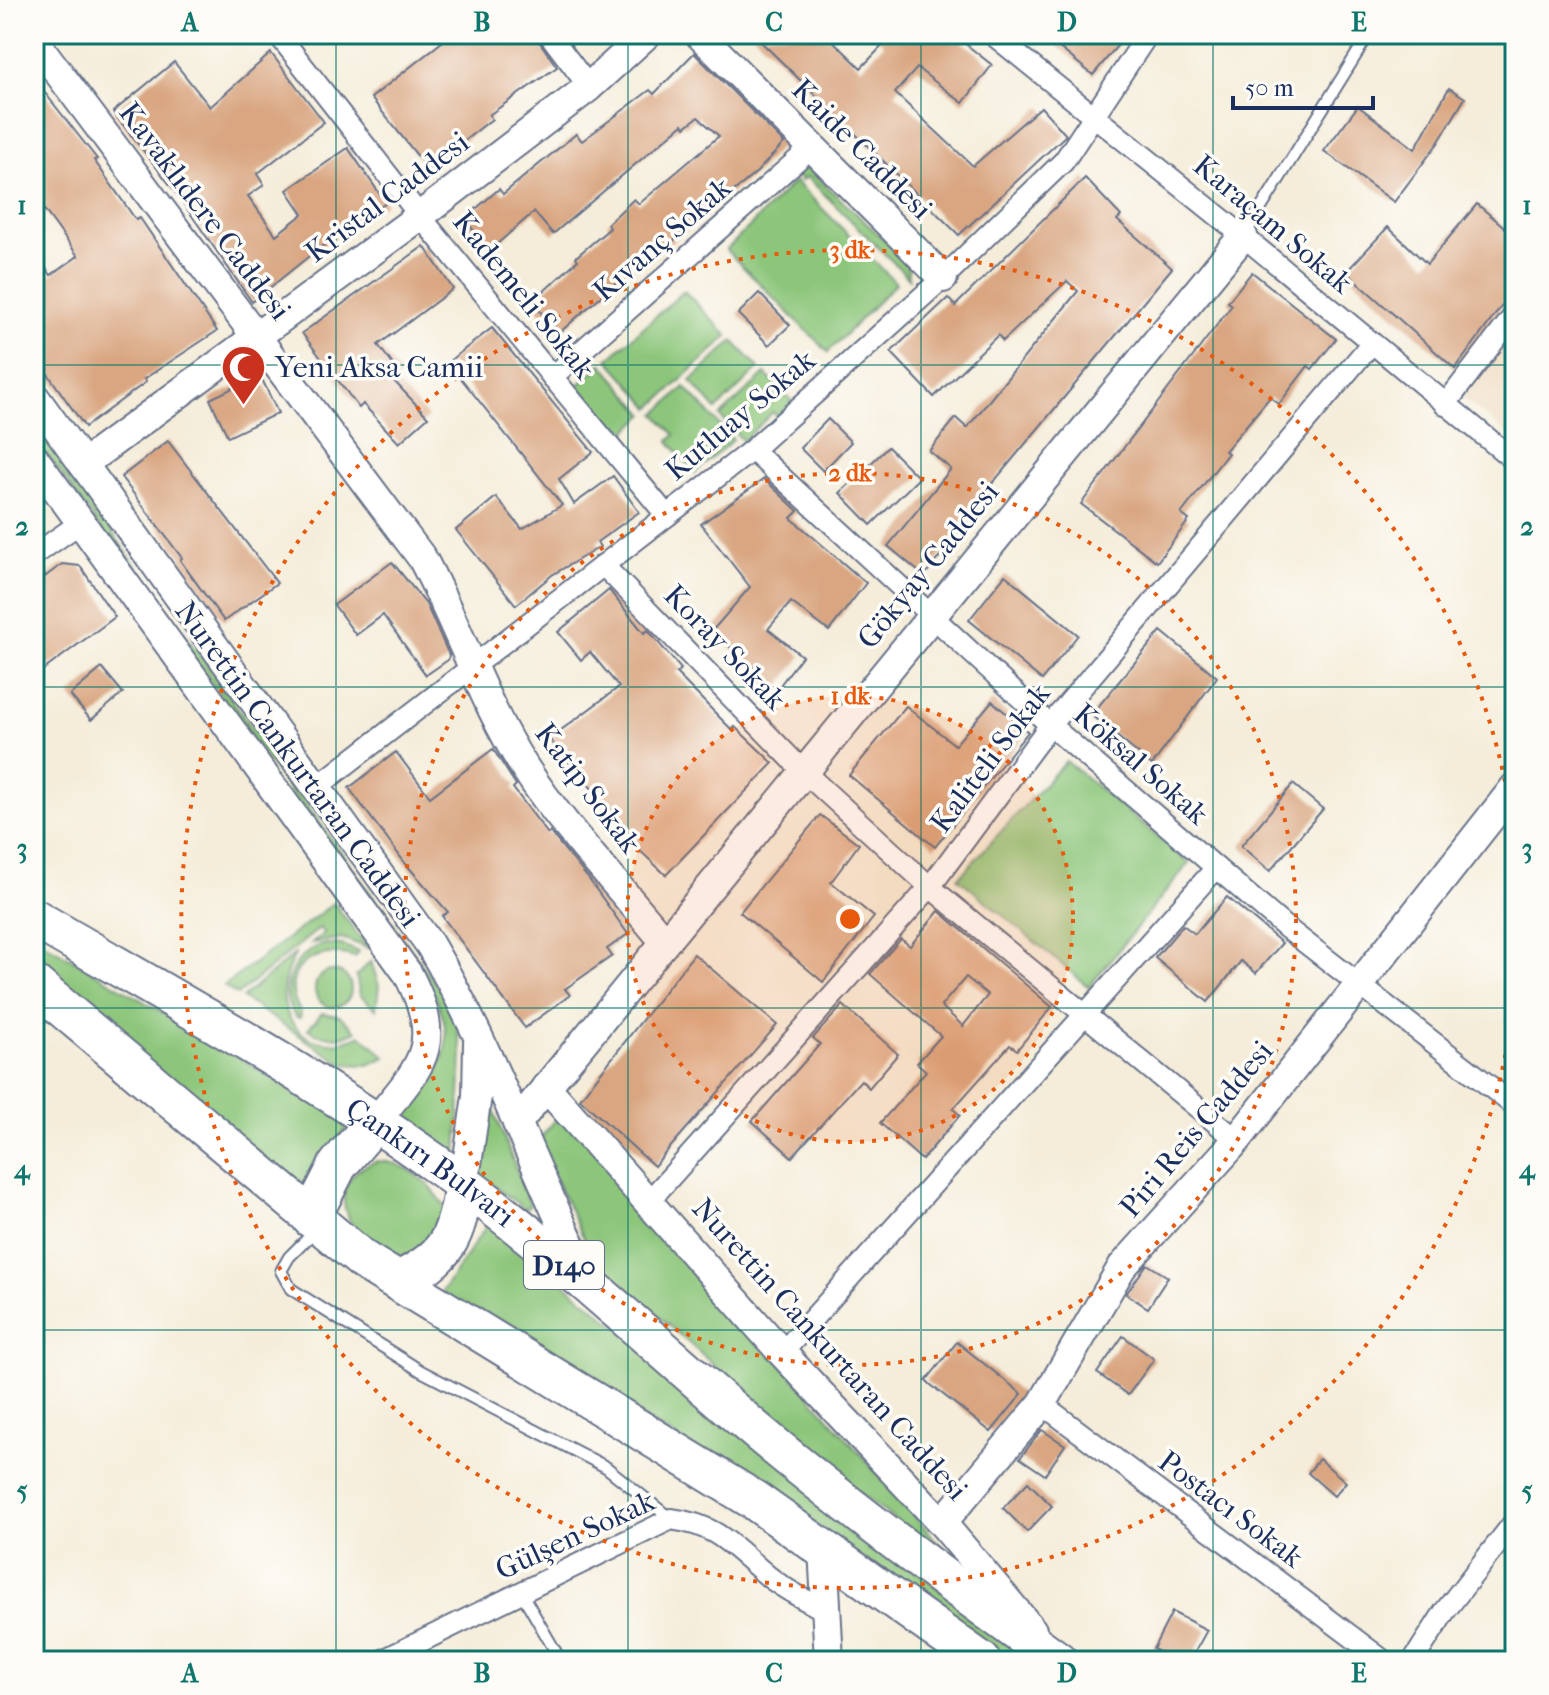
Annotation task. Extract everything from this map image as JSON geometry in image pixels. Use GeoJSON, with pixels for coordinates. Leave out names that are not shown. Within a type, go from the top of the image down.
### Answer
{"type":"FeatureCollection","features":[{"type":"Feature","properties":{"kind":"highway","name":"Çankırı Bulvarı"},"geometry":{"type":"LineString","coordinates":[[34,918],[375,1122],[464,1185],[591,1287],[835,1495],[945,1580],[1059,1661]]}},
{"type":"Feature","properties":{"kind":"highway"},"geometry":{"type":"LineString","coordinates":[[34,984],[315,1222],[398,1281],[754,1500],[981,1661]]}},
{"type":"Feature","properties":{"kind":"highway"},"geometry":{"type":"LineString","coordinates":[[315,1222],[338,1165],[375,1122]]}},
{"type":"Feature","properties":{"kind":"highway"},"geometry":{"type":"LineString","coordinates":[[398,1281],[426,1268],[449,1243],[460,1216],[464,1185]]}},
{"type":"Feature","properties":{"kind":"street","name":"Kademeli Sokak"},"geometry":{"type":"LineString","coordinates":[[278,34],[420,216],[667,516]]}},
{"type":"Feature","properties":{"kind":"street"},"geometry":{"type":"LineString","coordinates":[[549,34],[589,87]]}},
{"type":"Feature","properties":{"kind":"street","name":"Kristal Caddesi"},"geometry":{"type":"LineString","coordinates":[[83,464],[420,216],[589,87],[647,34]]}},
{"type":"Feature","properties":{"kind":"street","name":"Kaide Caddesi"},"geometry":{"type":"LineString","coordinates":[[699,34],[943,278]]}},
{"type":"Feature","properties":{"kind":"street","name":"Karaçam Sokak"},"geometry":{"type":"LineString","coordinates":[[992,34],[1515,461]]}},
{"type":"Feature","properties":{"kind":"street","name":"Kutluay Sokak"},"geometry":{"type":"LineString","coordinates":[[317,787],[752,450],[943,278],[1064,161],[1096,118],[1148,34]]}},
{"type":"Feature","properties":{"kind":"street","name":"Kavaklıdere Caddesi"},"geometry":{"type":"LineString","coordinates":[[34,40],[422,558],[475,665]]}},
{"type":"Feature","properties":{"kind":"street","name":"Kıvanç Sokak"},"geometry":{"type":"LineString","coordinates":[[552,377],[812,147]]}},
{"type":"Feature","properties":{"kind":"street","name":"Gökyay Caddesi"},"geometry":{"type":"LineString","coordinates":[[517,1123],[1243,236]]}},
{"type":"Feature","properties":{"kind":"street"},"geometry":{"type":"LineString","coordinates":[[1445,405],[1515,314]]}},
{"type":"Feature","properties":{"kind":"street","name":"Kaliteli Sokak"},"geometry":{"type":"LineString","coordinates":[[649,1201],[930,887],[1050,725],[1371,344]]}},
{"type":"Feature","properties":{"kind":"street","name":"Nurettin Cankurtaran Caddesi"},"geometry":{"type":"LineString","coordinates":[[34,396],[430,945],[478,1030],[591,1287]]}},
{"type":"Feature","properties":{"kind":"street","name":"Köksal Sokak"},"geometry":{"type":"LineString","coordinates":[[752,450],[929,617],[1216,868],[1357,985],[1515,1106]]}},
{"type":"Feature","properties":{"kind":"street","name":"Nurettin Cankurtaran Caddesi"},"geometry":{"type":"LineString","coordinates":[[34,458],[388,944],[419,994],[427,1029],[426,1050],[416,1071],[375,1122]]}},
{"type":"Feature","properties":{"kind":"street"},"geometry":{"type":"LineString","coordinates":[[34,555],[80,523]]}},
{"type":"Feature","properties":{"kind":"street","name":"Koray Sokak"},"geometry":{"type":"LineString","coordinates":[[603,565],[803,771],[930,887],[1237,1140]]}},
{"type":"Feature","properties":{"kind":"street","name":"Katip Sokak"},"geometry":{"type":"LineString","coordinates":[[475,665],[498,720],[526,771],[664,941]]}},
{"type":"Feature","properties":{"kind":"street","name":"Piri Reis Caddesi"},"geometry":{"type":"LineString","coordinates":[[942,1523],[1042,1404],[1122,1267],[1237,1140],[1515,787]]}},
{"type":"Feature","properties":{"kind":"street"},"geometry":{"type":"LineString","coordinates":[[782,1353],[1216,868]]}},
{"type":"Feature","properties":{"kind":"street"},"geometry":{"type":"LineString","coordinates":[[464,1185],[477,1096],[478,1030]]}},
{"type":"Feature","properties":{"kind":"street","name":"Nurettin Cankurtaran Caddesi"},"geometry":{"type":"LineString","coordinates":[[546,1087],[782,1353],[942,1523],[1059,1661]]}},
{"type":"Feature","properties":{"kind":"street","name":"Postacı Sokak"},"geometry":{"type":"LineString","coordinates":[[1042,1404],[1384,1661]]}},
{"type":"Feature","properties":{"kind":"street","name":"Gülşen Sokak"},"geometry":{"type":"LineString","coordinates":[[381,1661],[671,1519],[698,1523],[715,1531],[787,1590],[826,1611]]}},
{"type":"Feature","properties":{"kind":"street"},"geometry":{"type":"LineString","coordinates":[[1413,1661],[1445,1611],[1515,1521]]}},
{"type":"Feature","properties":{"kind":"street"},"geometry":{"type":"LineString","coordinates":[[823,1548],[829,1661]]}},
{"type":"Feature","properties":{"kind":"lane","name":"Gökyay Caddesi"},"geometry":{"type":"LineString","coordinates":[[1243,236],[1369,34]]}},
{"type":"Feature","properties":{"kind":"lane"},"geometry":{"type":"LineString","coordinates":[[315,1222],[281,1271],[291,1289],[421,1371],[512,1422],[606,1467],[671,1519]]}},
{"type":"Feature","properties":{"kind":"lane"},"geometry":{"type":"LineString","coordinates":[[521,1592],[561,1661]]}},
{"type":"Feature","properties":{"kind":"shaded area"},"geometry":{"type":"Polygon","coordinates":[[[1515,330],[1515,439],[1461,397],[1515,330]]]}},
{"type":"Feature","properties":{"kind":"green space"},"geometry":{"type":"Polygon","coordinates":[[[805,166],[907,261],[909,278],[807,177],[801,181],[796,174],[805,166]]]}},
{"type":"Feature","properties":{"kind":"green space"},"geometry":{"type":"Polygon","coordinates":[[[795,181],[896,283],[828,352],[726,250],[795,181]]]}},
{"type":"Feature","properties":{"kind":"green space"},"geometry":{"type":"Polygon","coordinates":[[[684,291],[728,336],[651,408],[608,359],[684,291]]]}},
{"type":"Feature","properties":{"kind":"green space"},"geometry":{"type":"Polygon","coordinates":[[[733,341],[759,368],[716,410],[691,381],[733,341]]]}},
{"type":"Feature","properties":{"kind":"green space"},"geometry":{"type":"Polygon","coordinates":[[[602,364],[645,414],[620,438],[577,386],[602,364]]]}},
{"type":"Feature","properties":{"kind":"green space"},"geometry":{"type":"Polygon","coordinates":[[[765,374],[792,401],[778,417],[773,412],[743,441],[720,416],[765,374]]]}},
{"type":"Feature","properties":{"kind":"green space"},"geometry":{"type":"Polygon","coordinates":[[[685,387],[733,440],[695,473],[669,441],[675,435],[656,414],[685,387]]]}},
{"type":"Feature","properties":{"kind":"green space"},"geometry":{"type":"Polygon","coordinates":[[[34,423],[440,990],[456,1022],[462,1052],[457,1162],[399,1122],[435,1074],[446,1046],[441,1011],[431,988],[34,436],[34,423]]]}},
{"type":"Feature","properties":{"kind":"green space"},"geometry":{"type":"Polygon","coordinates":[[[1066,761],[1189,863],[1089,987],[958,878],[1066,761]]]}},
{"type":"Feature","properties":{"kind":"green space"},"geometry":{"type":"Polygon","coordinates":[[[334,903],[368,948],[342,938],[312,943],[324,933],[320,928],[237,995],[224,986],[334,903]]]}},
{"type":"Feature","properties":{"kind":"green space"},"geometry":{"type":"Polygon","coordinates":[[[34,937],[351,1123],[297,1190],[34,967],[34,937]]]}},
{"type":"Feature","properties":{"kind":"green space"},"geometry":{"type":"Polygon","coordinates":[[[325,944],[342,945],[359,952],[355,957],[326,954],[303,964],[296,973],[293,985],[294,998],[301,1013],[300,1018],[296,1017],[287,995],[291,973],[304,955],[325,944]]]}},
{"type":"Feature","properties":{"kind":"green space"},"geometry":{"type":"Polygon","coordinates":[[[296,953],[287,973],[284,992],[286,1010],[294,1025],[306,1036],[321,1042],[340,1042],[361,1035],[386,1057],[368,1065],[343,1064],[242,998],[296,953]]]}},
{"type":"Feature","properties":{"kind":"green space"},"geometry":{"type":"Polygon","coordinates":[[[371,961],[379,986],[376,1009],[360,995],[356,976],[371,961]]]}},
{"type":"Feature","properties":{"kind":"green space"},"geometry":{"type":"Polygon","coordinates":[[[333,971],[345,977],[351,989],[345,1001],[333,1007],[321,1001],[315,989],[321,977],[333,971]]]}},
{"type":"Feature","properties":{"kind":"green space"},"geometry":{"type":"Polygon","coordinates":[[[322,1013],[340,1016],[356,1031],[332,1037],[308,1029],[322,1013]]]}},
{"type":"Feature","properties":{"kind":"green space"},"geometry":{"type":"Polygon","coordinates":[[[488,1096],[530,1205],[525,1209],[478,1174],[488,1096]]]}},
{"type":"Feature","properties":{"kind":"green space"},"geometry":{"type":"Polygon","coordinates":[[[562,1112],[965,1574],[843,1480],[594,1259],[537,1142],[562,1112]]]}},
{"type":"Feature","properties":{"kind":"green space"},"geometry":{"type":"Polygon","coordinates":[[[377,1161],[398,1165],[418,1176],[434,1191],[446,1209],[442,1231],[411,1254],[395,1256],[378,1250],[363,1238],[351,1222],[344,1205],[345,1188],[356,1173],[377,1161]]]}},
{"type":"Feature","properties":{"kind":"green space"},"geometry":{"type":"Polygon","coordinates":[[[489,1222],[1027,1661],[1005,1661],[814,1523],[441,1293],[489,1222]]]}},
{"type":"Feature","properties":{"kind":"building"},"geometry":{"type":"Polygon","coordinates":[[[452,34],[534,34],[557,67],[489,115],[492,119],[428,169],[371,98],[452,34]]]}},
{"type":"Feature","properties":{"kind":"building"},"geometry":{"type":"Polygon","coordinates":[[[753,34],[826,34],[861,68],[884,44],[871,34],[953,34],[992,65],[963,103],[917,68],[895,93],[973,166],[1041,107],[1066,135],[959,235],[753,34]]]}},
{"type":"Feature","properties":{"kind":"building"},"geometry":{"type":"Polygon","coordinates":[[[1065,34],[1127,34],[1093,75],[1056,45],[1065,34]]]}},
{"type":"Feature","properties":{"kind":"building"},"geometry":{"type":"Polygon","coordinates":[[[271,53],[324,122],[257,174],[264,185],[248,196],[276,235],[303,214],[287,190],[348,148],[386,203],[318,249],[252,302],[174,190],[113,112],[174,62],[210,107],[271,53]]]}},
{"type":"Feature","properties":{"kind":"building"},"geometry":{"type":"Polygon","coordinates":[[[694,53],[784,143],[757,172],[644,265],[641,261],[559,333],[532,302],[610,228],[607,224],[634,199],[639,204],[719,136],[698,117],[685,127],[683,124],[553,234],[534,212],[490,250],[464,219],[499,189],[503,194],[576,134],[582,141],[650,90],[654,94],[694,53]]]}},
{"type":"Feature","properties":{"kind":"building"},"geometry":{"type":"Polygon","coordinates":[[[34,79],[97,159],[94,160],[136,220],[140,218],[217,331],[144,379],[146,382],[85,427],[34,354],[34,252],[51,275],[78,256],[40,204],[34,209],[34,79]]]}},
{"type":"Feature","properties":{"kind":"building"},"geometry":{"type":"Polygon","coordinates":[[[1449,88],[1465,98],[1438,143],[1394,202],[1324,151],[1358,106],[1415,149],[1449,88]]]}},
{"type":"Feature","properties":{"kind":"building"},"geometry":{"type":"Polygon","coordinates":[[[1085,178],[1121,216],[1117,220],[1172,268],[976,503],[980,506],[924,576],[888,546],[951,469],[929,451],[956,418],[967,428],[1078,291],[1067,281],[1003,341],[998,335],[934,397],[891,352],[948,298],[955,306],[1085,178]]]}},
{"type":"Feature","properties":{"kind":"building"},"geometry":{"type":"Polygon","coordinates":[[[1477,204],[1515,236],[1515,288],[1455,369],[1346,272],[1388,227],[1427,264],[1477,204]]]}},
{"type":"Feature","properties":{"kind":"building"},"geometry":{"type":"Polygon","coordinates":[[[424,246],[453,289],[378,345],[401,375],[394,381],[428,417],[399,443],[363,404],[359,408],[302,333],[424,246]]]}},
{"type":"Feature","properties":{"kind":"building"},"geometry":{"type":"Polygon","coordinates":[[[1252,272],[1336,339],[1312,369],[1308,366],[1279,404],[1270,397],[1225,451],[1228,453],[1181,514],[1189,520],[1157,562],[1081,504],[1232,305],[1228,302],[1252,272]]]}},
{"type":"Feature","properties":{"kind":"building"},"geometry":{"type":"Polygon","coordinates":[[[759,293],[790,325],[769,345],[738,314],[759,293]]]}},
{"type":"Feature","properties":{"kind":"building"},"geometry":{"type":"Polygon","coordinates":[[[492,328],[593,452],[559,479],[574,504],[613,476],[639,512],[597,542],[600,547],[552,575],[516,605],[456,530],[496,497],[522,529],[562,505],[448,362],[492,328]]]}},
{"type":"Feature","properties":{"kind":"building","name":"Yeni Aksa Camii"},"geometry":{"type":"Polygon","coordinates":[[[260,375],[278,413],[228,437],[210,399],[260,375]]]}},
{"type":"Feature","properties":{"kind":"building"},"geometry":{"type":"Polygon","coordinates":[[[828,419],[851,442],[823,471],[800,448],[828,419]]]}},
{"type":"Feature","properties":{"kind":"building"},"geometry":{"type":"Polygon","coordinates":[[[168,441],[277,583],[224,621],[180,560],[182,558],[121,477],[168,441]]]}},
{"type":"Feature","properties":{"kind":"building"},"geometry":{"type":"Polygon","coordinates":[[[888,447],[919,478],[871,525],[840,493],[888,447]]]}},
{"type":"Feature","properties":{"kind":"building"},"geometry":{"type":"Polygon","coordinates":[[[764,479],[798,511],[791,518],[866,583],[829,631],[791,602],[768,629],[802,656],[774,693],[748,672],[753,667],[712,631],[750,587],[701,524],[764,479]]]}},
{"type":"Feature","properties":{"kind":"building"},"geometry":{"type":"Polygon","coordinates":[[[392,562],[426,604],[449,655],[448,660],[426,675],[383,615],[356,635],[334,605],[392,562]]]}},
{"type":"Feature","properties":{"kind":"building"},"geometry":{"type":"Polygon","coordinates":[[[62,564],[80,566],[115,617],[34,677],[34,585],[62,564]]]}},
{"type":"Feature","properties":{"kind":"building"},"geometry":{"type":"Polygon","coordinates":[[[1005,575],[1078,635],[1042,680],[969,620],[1005,575]]]}},
{"type":"Feature","properties":{"kind":"building"},"geometry":{"type":"Polygon","coordinates":[[[609,590],[644,633],[648,630],[681,669],[676,673],[732,730],[735,727],[773,763],[666,875],[621,833],[626,828],[549,739],[619,687],[590,652],[581,660],[558,632],[609,590]]]}},
{"type":"Feature","properties":{"kind":"building"},"geometry":{"type":"Polygon","coordinates":[[[1161,631],[1217,677],[1152,765],[1091,715],[1161,631]]]}},
{"type":"Feature","properties":{"kind":"building"},"geometry":{"type":"Polygon","coordinates":[[[102,668],[123,693],[91,720],[70,695],[102,668]]]}},
{"type":"Feature","properties":{"kind":"building"},"geometry":{"type":"Polygon","coordinates":[[[992,701],[1028,732],[935,847],[849,775],[906,706],[955,745],[992,701]]]}},
{"type":"Feature","properties":{"kind":"building"},"geometry":{"type":"Polygon","coordinates":[[[493,749],[516,785],[513,788],[548,834],[550,832],[588,878],[628,934],[607,949],[612,956],[565,989],[570,995],[525,1028],[442,916],[448,912],[405,863],[349,788],[396,752],[430,797],[493,749]]]}},
{"type":"Feature","properties":{"kind":"building"},"geometry":{"type":"Polygon","coordinates":[[[1293,784],[1323,809],[1270,871],[1241,846],[1293,784]]]}},
{"type":"Feature","properties":{"kind":"building"},"geometry":{"type":"Polygon","coordinates":[[[820,815],[859,844],[831,882],[874,917],[823,982],[740,912],[820,815]]]}},
{"type":"Feature","properties":{"kind":"building"},"geometry":{"type":"Polygon","coordinates":[[[1227,897],[1282,943],[1256,973],[1241,961],[1208,1002],[1155,958],[1183,925],[1195,934],[1227,897]]]}},
{"type":"Feature","properties":{"kind":"building"},"geometry":{"type":"Polygon","coordinates":[[[939,911],[1052,1007],[1017,1050],[1010,1045],[953,1109],[960,1115],[922,1160],[880,1123],[926,1071],[917,1063],[941,1036],[870,974],[901,939],[910,946],[939,911]],[[966,977],[941,1006],[963,1026],[988,995],[966,977]]]}},
{"type":"Feature","properties":{"kind":"building"},"geometry":{"type":"Polygon","coordinates":[[[694,954],[777,1025],[654,1166],[580,1099],[694,954]]]}},
{"type":"Feature","properties":{"kind":"building"},"geometry":{"type":"Polygon","coordinates":[[[843,1005],[898,1054],[869,1088],[861,1080],[792,1157],[752,1121],[820,1044],[813,1038],[843,1005]]]}},
{"type":"Feature","properties":{"kind":"building"},"geometry":{"type":"Polygon","coordinates":[[[1147,1264],[1168,1277],[1148,1308],[1126,1294],[1147,1264]]]}},
{"type":"Feature","properties":{"kind":"building"},"geometry":{"type":"Polygon","coordinates":[[[1123,1336],[1154,1359],[1128,1395],[1097,1373],[1123,1336]]]}},
{"type":"Feature","properties":{"kind":"building"},"geometry":{"type":"Polygon","coordinates":[[[957,1342],[1022,1394],[991,1432],[926,1381],[957,1342]]]}},
{"type":"Feature","properties":{"kind":"building"},"geometry":{"type":"Polygon","coordinates":[[[1042,1430],[1065,1445],[1045,1475],[1020,1458],[1042,1430]]]}},
{"type":"Feature","properties":{"kind":"building"},"geometry":{"type":"Polygon","coordinates":[[[1319,1459],[1346,1482],[1334,1496],[1308,1473],[1319,1459]]]}},
{"type":"Feature","properties":{"kind":"building"},"geometry":{"type":"Polygon","coordinates":[[[1028,1482],[1052,1506],[1027,1532],[1003,1508],[1028,1482]]]}},
{"type":"Feature","properties":{"kind":"building"},"geometry":{"type":"Polygon","coordinates":[[[1172,1612],[1207,1630],[1190,1661],[1177,1661],[1153,1649],[1172,1612]]]}},
{"type":"Feature","properties":{"kind":"place","name":"Yeni Aksa Camii"},"geometry":{"type":"Point","coordinates":[244,406]}}]}
